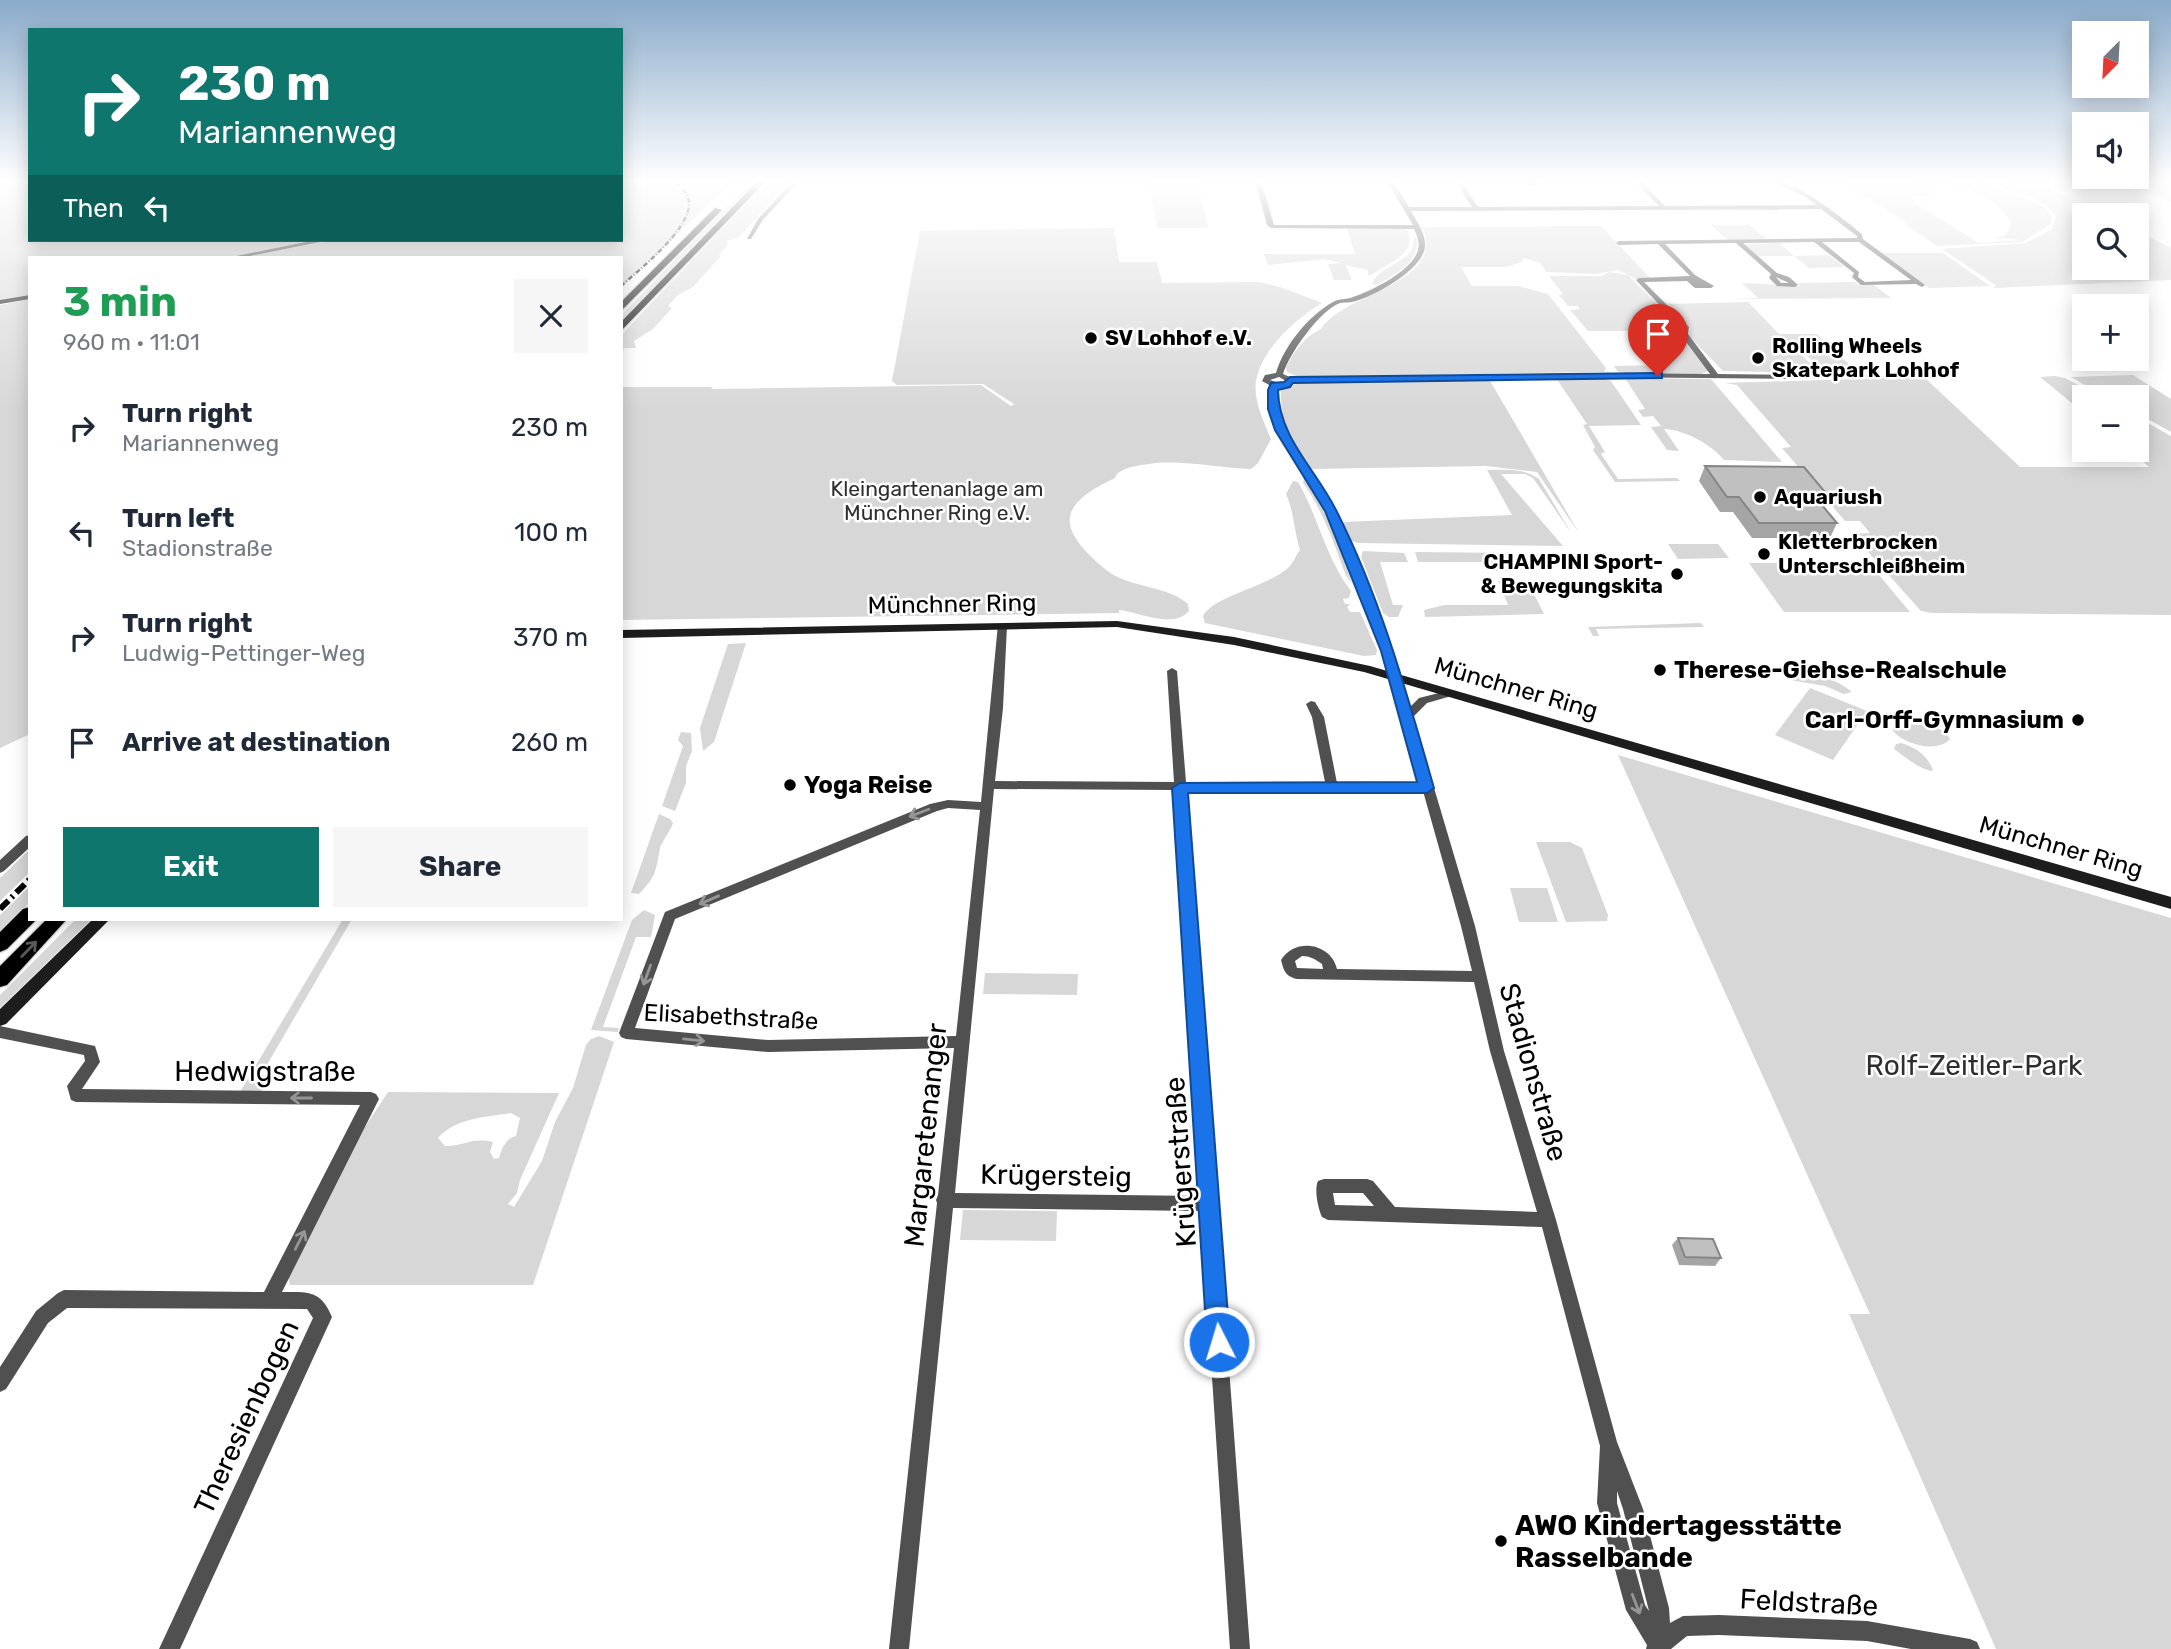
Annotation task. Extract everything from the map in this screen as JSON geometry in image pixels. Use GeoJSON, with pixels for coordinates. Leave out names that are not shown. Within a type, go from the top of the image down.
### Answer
{"type":"FeatureCollection","features":[{"type":"Feature","properties":{"kind":"main road"},"geometry":{"type":"LineString","coordinates":[[623,306],[672,257]]}},
{"type":"Feature","properties":{"kind":"main road"},"geometry":{"type":"LineString","coordinates":[[623,326],[689,257]]}},
{"type":"Feature","properties":{"kind":"main road"},"geometry":{"type":"LineString","coordinates":[[0,302],[28,297]]}},
{"type":"Feature","properties":{"kind":"main road","name":"Münchner Ring"},"geometry":{"type":"LineString","coordinates":[[623,634],[1116,624],[1171,630],[1316,657],[1396,677],[2171,903]]}},
{"type":"Feature","properties":{"kind":"main road"},"geometry":{"type":"LineString","coordinates":[[0,944],[28,916]]}},
{"type":"Feature","properties":{"kind":"main road"},"geometry":{"type":"LineString","coordinates":[[0,979],[56,921]]}},
{"type":"Feature","properties":{"kind":"main road"},"geometry":{"type":"LineString","coordinates":[[0,1019],[100,921]]}},
{"type":"Feature","properties":{"kind":"street","name":"Stadionstraße"},"geometry":{"type":"LineString","coordinates":[[1417,257],[1414,263],[1376,289],[1351,301],[1339,301],[1293,345],[1281,366],[1273,409],[1280,430],[1331,511],[1396,677],[1468,926],[1497,1051],[1548,1220],[1608,1442],[1607,1503],[1636,1610],[1657,1648]]}},
{"type":"Feature","properties":{"kind":"street"},"geometry":{"type":"LineString","coordinates":[[1673,257],[1692,278],[1639,280],[1657,301],[1665,304],[1676,316],[1686,329],[1684,334],[1716,377]]}},
{"type":"Feature","properties":{"kind":"street"},"geometry":{"type":"LineString","coordinates":[[1755,257],[1775,274]]}},
{"type":"Feature","properties":{"kind":"street"},"geometry":{"type":"LineString","coordinates":[[1836,257],[1857,273],[1870,277],[1879,284],[1919,283],[1883,257]]}},
{"type":"Feature","properties":{"kind":"street"},"geometry":{"type":"LineString","coordinates":[[1277,380],[1601,375],[1805,377]]}},
{"type":"Feature","properties":{"kind":"street","name":"Margaretenanger"},"geometry":{"type":"LineString","coordinates":[[899,1649],[986,806],[1002,626]]}},
{"type":"Feature","properties":{"kind":"street","name":"Krügerstraße"},"geometry":{"type":"LineString","coordinates":[[1172,671],[1240,1649]]}},
{"type":"Feature","properties":{"kind":"street"},"geometry":{"type":"LineString","coordinates":[[1408,716],[1423,701],[1451,693]]}},
{"type":"Feature","properties":{"kind":"street"},"geometry":{"type":"LineString","coordinates":[[1311,704],[1318,716],[1332,787]]}},
{"type":"Feature","properties":{"kind":"street"},"geometry":{"type":"LineString","coordinates":[[988,785],[1427,788]]}},
{"type":"Feature","properties":{"kind":"street","name":"Elisabethstraße"},"geometry":{"type":"LineString","coordinates":[[961,1042],[768,1046],[626,1034],[670,916],[934,807],[948,804],[986,806]]}},
{"type":"Feature","properties":{"kind":"street"},"geometry":{"type":"LineString","coordinates":[[0,868],[28,841]]}},
{"type":"Feature","properties":{"kind":"street"},"geometry":{"type":"LineString","coordinates":[[0,853],[16,852]]}},
{"type":"Feature","properties":{"kind":"street"},"geometry":{"type":"LineString","coordinates":[[1331,975],[1478,976]]}},
{"type":"Feature","properties":{"kind":"street","name":"Hedwigstraße"},"geometry":{"type":"LineString","coordinates":[[0,1032],[90,1050],[93,1062],[74,1086],[76,1095],[371,1098],[269,1301]]}},
{"type":"Feature","properties":{"kind":"street","name":"Krügersteig"},"geometry":{"type":"LineString","coordinates":[[944,1200],[1209,1204]]}},
{"type":"Feature","properties":{"kind":"street"},"geometry":{"type":"LineString","coordinates":[[1391,1214],[1548,1220]]}},
{"type":"Feature","properties":{"kind":"street","name":"Theresienbogen"},"geometry":{"type":"LineString","coordinates":[[0,1383],[42,1317],[64,1299],[311,1301],[323,1317],[169,1649]]}},
{"type":"Feature","properties":{"kind":"street","name":"Feldstraße"},"geometry":{"type":"LineString","coordinates":[[1657,1648],[1683,1626],[1719,1625],[1867,1630],[1970,1649]]}},
{"type":"Feature","properties":{"kind":"green space"},"geometry":{"type":"Polygon","coordinates":[[[0,257],[28,257],[28,296],[0,301],[0,257]]]}},
{"type":"Feature","properties":{"kind":"green space"},"geometry":{"type":"Polygon","coordinates":[[[623,257],[653,257],[623,285],[623,257]]]}},
{"type":"Feature","properties":{"kind":"green space"},"geometry":{"type":"Polygon","coordinates":[[[678,257],[684,257],[623,320],[623,313],[678,257]]]}},
{"type":"Feature","properties":{"kind":"green space"},"geometry":{"type":"Polygon","coordinates":[[[695,257],[720,257],[693,287],[678,295],[668,306],[672,308],[653,329],[634,341],[636,348],[623,350],[623,333],[695,257]]]}},
{"type":"Feature","properties":{"kind":"green space","name":"Kleingartenanlage am Münchner Ring e.V."},"geometry":{"type":"Polygon","coordinates":[[[915,257],[1118,257],[1119,262],[1157,262],[1162,283],[1259,282],[1322,303],[1282,336],[1259,369],[1256,396],[1271,439],[1258,463],[1251,469],[1173,463],[1133,467],[1121,471],[1093,490],[1072,510],[1072,531],[1090,555],[1105,569],[1125,580],[1179,598],[1188,604],[1189,611],[1182,616],[1164,619],[1119,610],[1119,613],[623,620],[623,387],[713,387],[711,389],[981,385],[1011,406],[1014,404],[983,384],[897,385],[892,381],[915,257]]]}},
{"type":"Feature","properties":{"kind":"green space"},"geometry":{"type":"Polygon","coordinates":[[[1265,257],[1399,257],[1371,275],[1368,275],[1368,270],[1346,265],[1352,280],[1334,280],[1328,264],[1342,263],[1323,259],[1268,265],[1265,257]]]}},
{"type":"Feature","properties":{"kind":"green space"},"geometry":{"type":"Polygon","coordinates":[[[1412,257],[1392,277],[1377,285],[1372,284],[1376,277],[1403,258],[1412,257]]]}},
{"type":"Feature","properties":{"kind":"green space"},"geometry":{"type":"Polygon","coordinates":[[[1422,257],[1630,257],[1651,279],[1636,279],[1618,270],[1596,274],[1546,272],[1541,263],[1523,258],[1522,262],[1505,267],[1461,267],[1472,286],[1518,286],[1548,294],[1606,368],[1604,372],[1299,377],[1287,372],[1286,367],[1300,345],[1333,316],[1408,275],[1422,257]]]}},
{"type":"Feature","properties":{"kind":"green space"},"geometry":{"type":"Polygon","coordinates":[[[1795,257],[1832,257],[1845,267],[1809,268],[1795,257]]]}},
{"type":"Feature","properties":{"kind":"green space"},"geometry":{"type":"Polygon","coordinates":[[[1886,257],[1949,257],[1990,286],[1929,288],[1886,257]]]}},
{"type":"Feature","properties":{"kind":"green space"},"geometry":{"type":"Polygon","coordinates":[[[1954,257],[2072,257],[2072,280],[2149,280],[2149,257],[2171,257],[2171,280],[1993,288],[1996,286],[1954,257]]]}},
{"type":"Feature","properties":{"kind":"green space"},"geometry":{"type":"Polygon","coordinates":[[[1609,272],[1628,275],[1669,314],[1682,328],[1679,334],[1708,371],[1701,374],[1626,374],[1617,371],[1614,366],[1660,365],[1632,331],[1588,331],[1570,310],[1580,309],[1578,306],[1568,306],[1559,295],[1563,294],[1549,276],[1601,276],[1609,272]]]}},
{"type":"Feature","properties":{"kind":"green space"},"geometry":{"type":"Polygon","coordinates":[[[1856,282],[1860,285],[1874,285],[1891,298],[1732,299],[1758,298],[1742,283],[1800,286],[1797,283],[1856,282]]]}},
{"type":"Feature","properties":{"kind":"green space"},"geometry":{"type":"Polygon","coordinates":[[[28,299],[28,735],[0,748],[0,305],[28,299]]]}},
{"type":"Feature","properties":{"kind":"green space"},"geometry":{"type":"Polygon","coordinates":[[[1748,302],[1779,334],[1817,334],[1861,376],[1830,376],[1795,345],[1793,346],[1819,373],[1723,371],[1689,336],[1690,328],[1668,304],[1748,302]]]}},
{"type":"Feature","properties":{"kind":"green space"},"geometry":{"type":"Polygon","coordinates":[[[2133,375],[2149,385],[2085,385],[2071,377],[2133,375]]]}},
{"type":"Feature","properties":{"kind":"green space"},"geometry":{"type":"Polygon","coordinates":[[[1924,377],[2020,467],[2149,467],[2143,462],[2149,462],[2149,424],[2171,436],[2171,615],[1921,611],[1852,534],[1870,533],[1860,521],[1845,521],[1782,448],[1791,447],[1737,385],[1725,383],[1924,377]]]}},
{"type":"Feature","properties":{"kind":"green space"},"geometry":{"type":"Polygon","coordinates":[[[2040,377],[2065,378],[2078,385],[2072,385],[2072,403],[2040,377]]]}},
{"type":"Feature","properties":{"kind":"green space"},"geometry":{"type":"Polygon","coordinates":[[[1556,378],[1603,378],[1611,381],[1641,425],[1589,426],[1605,452],[1601,454],[1618,479],[1677,478],[1680,481],[1615,482],[1593,450],[1595,447],[1583,425],[1587,424],[1556,378]]]}},
{"type":"Feature","properties":{"kind":"green space"},"geometry":{"type":"Polygon","coordinates":[[[1625,378],[1711,379],[1782,462],[1724,460],[1697,439],[1664,429],[1679,451],[1667,450],[1651,427],[1661,426],[1653,416],[1643,417],[1638,410],[1645,409],[1625,378]]]}},
{"type":"Feature","properties":{"kind":"green space"},"geometry":{"type":"Polygon","coordinates":[[[1489,379],[1579,533],[1537,472],[1486,466],[1310,469],[1289,432],[1281,402],[1281,391],[1300,382],[1489,379]]]}},
{"type":"Feature","properties":{"kind":"green space"},"geometry":{"type":"Polygon","coordinates":[[[2149,385],[2171,399],[2171,432],[2149,420],[2149,385]]]}},
{"type":"Feature","properties":{"kind":"green space"},"geometry":{"type":"Polygon","coordinates":[[[1487,470],[1521,471],[1539,479],[1572,534],[1533,478],[1525,474],[1501,474],[1563,546],[1358,543],[1352,541],[1343,522],[1512,515],[1487,470]]]}},
{"type":"Feature","properties":{"kind":"green space"},"geometry":{"type":"Polygon","coordinates":[[[1304,479],[1309,482],[1329,517],[1352,584],[1323,517],[1303,483],[1304,479]]]}},
{"type":"Feature","properties":{"kind":"green space"},"geometry":{"type":"Polygon","coordinates":[[[1293,481],[1298,482],[1305,495],[1335,565],[1351,591],[1349,598],[1343,599],[1345,604],[1350,604],[1347,607],[1350,612],[1360,612],[1377,650],[1376,655],[1364,656],[1205,623],[1203,616],[1209,609],[1279,575],[1293,562],[1300,550],[1286,494],[1293,481]]]}},
{"type":"Feature","properties":{"kind":"green space"},"geometry":{"type":"Polygon","coordinates":[[[1668,544],[1718,544],[1729,558],[1678,559],[1668,544]]]}},
{"type":"Feature","properties":{"kind":"green space"},"geometry":{"type":"Polygon","coordinates":[[[1363,551],[1404,553],[1408,562],[1380,562],[1393,605],[1403,605],[1398,617],[1389,617],[1383,613],[1361,557],[1363,551]]]}},
{"type":"Feature","properties":{"kind":"green space"},"geometry":{"type":"Polygon","coordinates":[[[1415,552],[1513,553],[1521,570],[1494,571],[1490,562],[1418,562],[1415,552]]]}},
{"type":"Feature","properties":{"kind":"green space"},"geometry":{"type":"Polygon","coordinates":[[[1749,563],[1869,563],[1910,612],[1784,612],[1749,563]]]}},
{"type":"Feature","properties":{"kind":"green space"},"geometry":{"type":"Polygon","coordinates":[[[1527,580],[1544,614],[1425,617],[1424,610],[1444,605],[1508,605],[1498,581],[1527,580]]]}},
{"type":"Feature","properties":{"kind":"green space"},"geometry":{"type":"Polygon","coordinates":[[[1701,623],[1704,627],[1596,629],[1599,636],[1593,636],[1588,627],[1701,623]]]}},
{"type":"Feature","properties":{"kind":"green space"},"geometry":{"type":"Polygon","coordinates":[[[746,643],[714,742],[703,751],[700,728],[728,644],[746,643]]]}},
{"type":"Feature","properties":{"kind":"green space"},"geometry":{"type":"Polygon","coordinates":[[[1788,672],[1830,679],[1852,692],[1844,694],[1825,686],[1790,680],[1783,674],[1788,672]]]}},
{"type":"Feature","properties":{"kind":"green space"},"geometry":{"type":"Polygon","coordinates":[[[1810,688],[1867,711],[1833,760],[1775,735],[1810,688]]]}},
{"type":"Feature","properties":{"kind":"green space"},"geometry":{"type":"Polygon","coordinates":[[[1897,724],[1934,727],[1950,739],[1937,746],[1921,746],[1898,736],[1893,731],[1897,724]]]}},
{"type":"Feature","properties":{"kind":"green space"},"geometry":{"type":"Polygon","coordinates":[[[681,732],[691,733],[692,751],[686,766],[686,783],[675,811],[662,806],[683,746],[678,740],[681,732]]]}},
{"type":"Feature","properties":{"kind":"green space"},"geometry":{"type":"Polygon","coordinates":[[[1901,743],[1921,753],[1933,771],[1918,766],[1894,749],[1896,744],[1901,743]]]}},
{"type":"Feature","properties":{"kind":"green space","name":"Rolf-Zeitler-Park"},"geometry":{"type":"Polygon","coordinates":[[[1618,755],[2171,918],[2171,1649],[1996,1649],[1849,1314],[1870,1314],[1618,755]]]}},
{"type":"Feature","properties":{"kind":"green space"},"geometry":{"type":"Polygon","coordinates":[[[659,814],[673,823],[661,846],[652,877],[639,894],[631,893],[659,814]]]}},
{"type":"Feature","properties":{"kind":"green space"},"geometry":{"type":"Polygon","coordinates":[[[1536,842],[1570,842],[1582,848],[1608,915],[1607,921],[1566,922],[1536,842]]]}},
{"type":"Feature","properties":{"kind":"green space"},"geometry":{"type":"Polygon","coordinates":[[[28,851],[28,874],[0,901],[0,878],[28,851]]]}},
{"type":"Feature","properties":{"kind":"green space"},"geometry":{"type":"Polygon","coordinates":[[[28,888],[28,904],[0,932],[0,915],[28,888]]]}},
{"type":"Feature","properties":{"kind":"green space"},"geometry":{"type":"Polygon","coordinates":[[[1510,888],[1547,888],[1558,922],[1519,922],[1510,888]]]}},
{"type":"Feature","properties":{"kind":"green space"},"geometry":{"type":"Polygon","coordinates":[[[644,910],[655,915],[651,937],[636,937],[603,1027],[619,1028],[618,1032],[591,1030],[632,920],[644,910]]]}},
{"type":"Feature","properties":{"kind":"green space"},"geometry":{"type":"Polygon","coordinates":[[[74,921],[90,921],[0,1008],[0,995],[74,921]]]}},
{"type":"Feature","properties":{"kind":"green space"},"geometry":{"type":"Polygon","coordinates":[[[342,921],[351,921],[261,1075],[273,1077],[260,1092],[240,1092],[342,921]]]}},
{"type":"Feature","properties":{"kind":"green space"},"geometry":{"type":"Polygon","coordinates":[[[985,973],[1078,974],[1077,995],[983,994],[985,973]]]}},
{"type":"Feature","properties":{"kind":"green space"},"geometry":{"type":"Polygon","coordinates":[[[599,1036],[614,1042],[533,1285],[290,1285],[288,1276],[361,1133],[388,1092],[559,1093],[520,1180],[517,1193],[508,1204],[514,1207],[542,1161],[555,1122],[573,1088],[586,1045],[599,1036]],[[511,1113],[462,1122],[438,1138],[445,1146],[479,1141],[493,1142],[490,1152],[494,1159],[499,1158],[503,1147],[516,1136],[520,1118],[511,1113]]]}},
{"type":"Feature","properties":{"kind":"green space"},"geometry":{"type":"Polygon","coordinates":[[[963,1210],[1057,1211],[1056,1241],[960,1240],[963,1210]]]}},
{"type":"Feature","properties":{"kind":"building"},"geometry":{"type":"Polygon","coordinates":[[[1705,466],[1804,467],[1830,498],[1816,498],[1837,523],[1759,523],[1739,497],[1727,497],[1705,466]]]}},
{"type":"Feature","properties":{"kind":"building"},"geometry":{"type":"Polygon","coordinates":[[[1678,1238],[1713,1239],[1721,1258],[1685,1257],[1678,1238]]]}},
{"type":"Feature","properties":{"kind":"railway"},"geometry":{"type":"LineString","coordinates":[[623,284],[653,257]]}},
{"type":"Feature","properties":{"kind":"railway"},"geometry":{"type":"LineString","coordinates":[[0,909],[28,881]]}},
{"type":"Feature","properties":{"kind":"place","name":"SV Lohhof e.V."},"geometry":{"type":"Point","coordinates":[1091,338]}},
{"type":"Feature","properties":{"kind":"place","name":"Rolling Wheels Skatepark Lohhof"},"geometry":{"type":"Point","coordinates":[1758,358]}},
{"type":"Feature","properties":{"kind":"place","name":"Aquariush"},"geometry":{"type":"Point","coordinates":[1760,497]}},
{"type":"Feature","properties":{"kind":"place","name":"Kletterbrocken Unterschleißheim"},"geometry":{"type":"Point","coordinates":[1764,554]}},
{"type":"Feature","properties":{"kind":"place","name":"CHAMPINI Sport- & Bewegungskita"},"geometry":{"type":"Point","coordinates":[1677,574]}},
{"type":"Feature","properties":{"kind":"place","name":"Therese-Giehse-Realschule"},"geometry":{"type":"Point","coordinates":[1660,670]}},
{"type":"Feature","properties":{"kind":"place","name":"Carl-Orff-Gymnasium"},"geometry":{"type":"Point","coordinates":[2078,720]}},
{"type":"Feature","properties":{"kind":"place","name":"Yoga Reise"},"geometry":{"type":"Point","coordinates":[790,785]}},
{"type":"Feature","properties":{"kind":"place","name":"AWO Kindertagesstätte Rasselbande"},"geometry":{"type":"Point","coordinates":[1501,1541]}},
{"type":"Feature","properties":{"kind":"route"},"geometry":{"type":"LineString","coordinates":[[1219,1342],[1180,788],[1427,788],[1388,651],[1331,511],[1280,430],[1273,409],[1273,390],[1275,386],[1286,385],[1290,380],[1658,376]]}}]}
